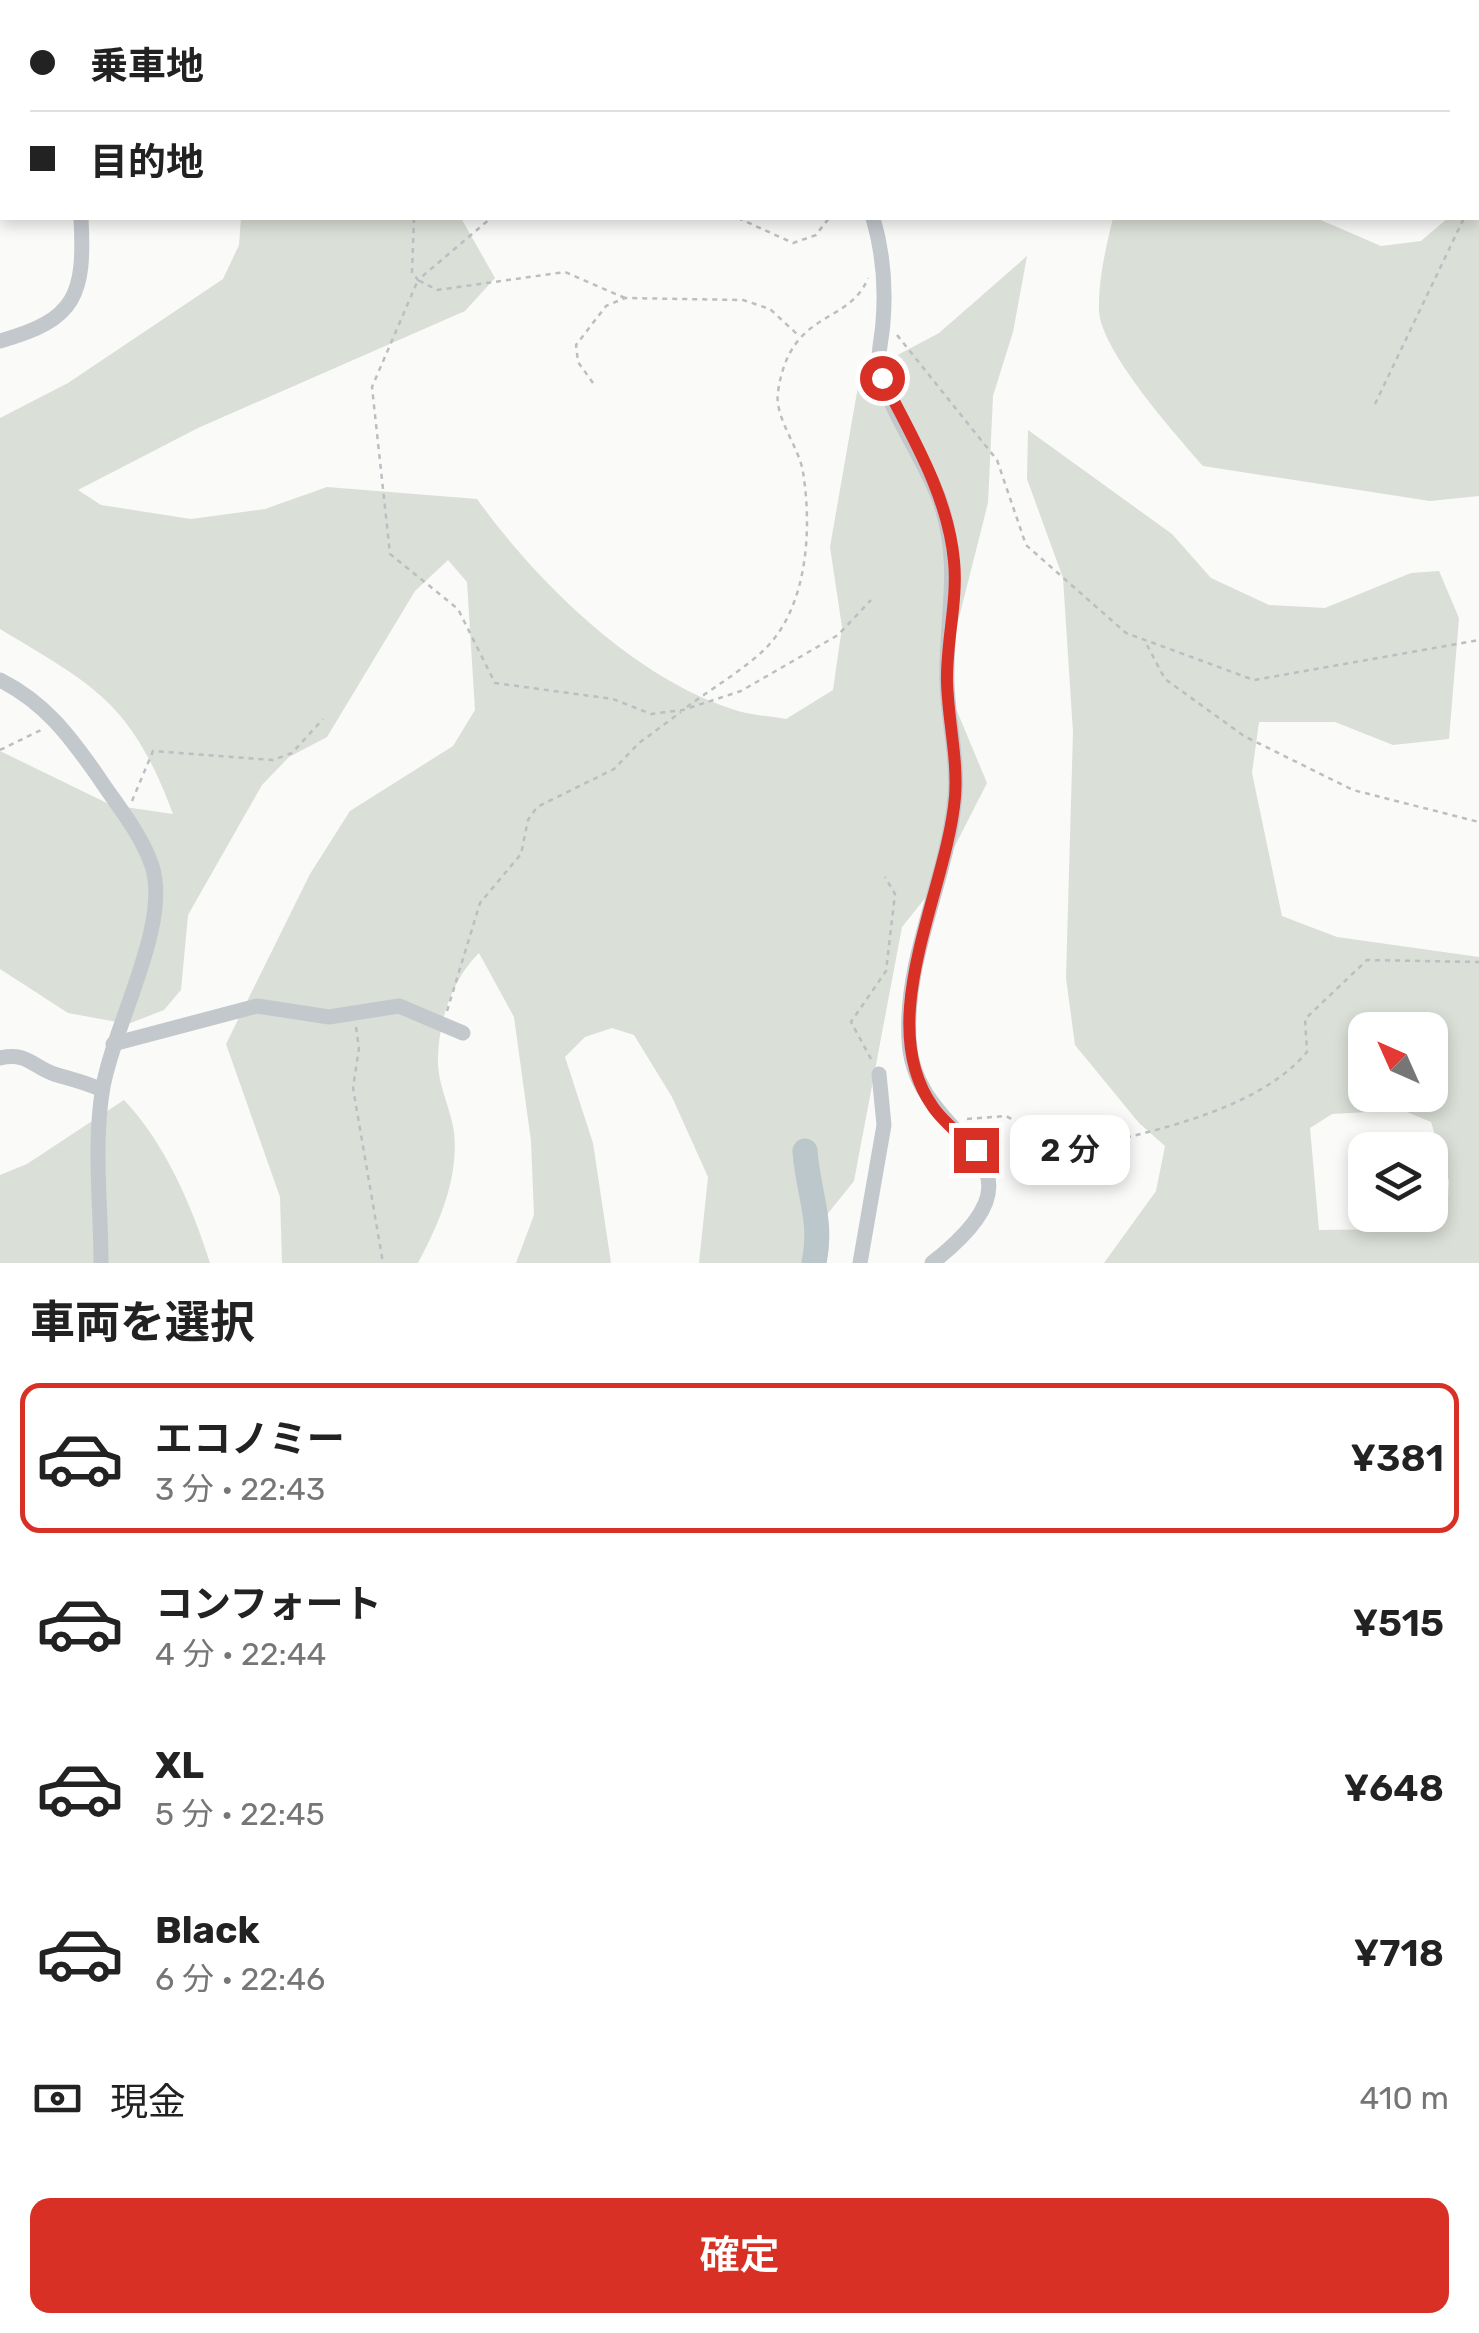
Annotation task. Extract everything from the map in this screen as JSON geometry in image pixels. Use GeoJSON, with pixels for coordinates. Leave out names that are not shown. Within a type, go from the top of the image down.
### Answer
{"type":"FeatureCollection","features":[{"type":"Feature","properties":{"kind":"street"},"geometry":{"type":"LineString","coordinates":[[0,341],[51,324],[72,302],[83,259],[81,220]]}},
{"type":"Feature","properties":{"kind":"street"},"geometry":{"type":"LineString","coordinates":[[874,220],[881,246],[883,326],[878,356],[882,378],[930,471],[954,559],[947,682],[955,793],[948,843],[909,1004],[909,1044],[918,1081],[934,1109],[985,1164],[988,1192],[976,1222],[932,1263]]}},
{"type":"Feature","properties":{"kind":"street"},"geometry":{"type":"LineString","coordinates":[[0,680],[58,722],[144,846],[157,891],[150,937],[113,1044],[102,1090],[101,1263]]}},
{"type":"Feature","properties":{"kind":"street"},"geometry":{"type":"LineString","coordinates":[[113,1044],[257,1006],[304,1016],[399,1006],[463,1032]]}},
{"type":"Feature","properties":{"kind":"street"},"geometry":{"type":"LineString","coordinates":[[0,1058],[16,1054],[38,1060],[48,1072],[102,1090]]}},
{"type":"Feature","properties":{"kind":"street"},"geometry":{"type":"LineString","coordinates":[[860,1263],[884,1125],[879,1074]]}},
{"type":"Feature","properties":{"kind":"path"},"geometry":{"type":"LineString","coordinates":[[414,220],[412,272],[437,290],[565,272],[625,298],[743,300],[770,309],[799,336]]}},
{"type":"Feature","properties":{"kind":"path"},"geometry":{"type":"LineString","coordinates":[[490,220],[418,280],[372,387],[390,554],[458,609],[495,684],[613,699],[651,714],[682,710],[742,690],[838,635],[871,600]]}},
{"type":"Feature","properties":{"kind":"path"},"geometry":{"type":"LineString","coordinates":[[742,220],[793,243],[816,235],[827,220]]}},
{"type":"Feature","properties":{"kind":"path"},"geometry":{"type":"LineString","coordinates":[[1375,404],[1463,220]]}},
{"type":"Feature","properties":{"kind":"path"},"geometry":{"type":"LineString","coordinates":[[443,1024],[480,904],[521,854],[528,820],[537,806],[614,769],[638,743],[766,647],[788,616],[808,542],[802,470],[777,397],[788,351],[799,336],[827,313],[857,297],[868,281],[868,270]]}},
{"type":"Feature","properties":{"kind":"path"},"geometry":{"type":"LineString","coordinates":[[593,384],[578,362],[576,345],[606,306],[625,298]]}},
{"type":"Feature","properties":{"kind":"path"},"geometry":{"type":"LineString","coordinates":[[883,326],[898,336],[997,460],[1026,546],[1126,633],[1146,644],[1254,680],[1479,640]]}},
{"type":"Feature","properties":{"kind":"path"},"geometry":{"type":"LineString","coordinates":[[1146,644],[1165,679],[1244,736],[1353,790],[1479,822]]}},
{"type":"Feature","properties":{"kind":"path"},"geometry":{"type":"LineString","coordinates":[[125,816],[152,750],[274,760],[292,753],[323,720]]}},
{"type":"Feature","properties":{"kind":"path"},"geometry":{"type":"LineString","coordinates":[[0,750],[58,722]]}},
{"type":"Feature","properties":{"kind":"path"},"geometry":{"type":"LineString","coordinates":[[879,1074],[851,1022],[886,971],[895,894],[886,876]]}},
{"type":"Feature","properties":{"kind":"path"},"geometry":{"type":"LineString","coordinates":[[950,1124],[981,1116],[1006,1116],[1067,1151],[1160,1129],[1247,1097],[1298,1063],[1306,1052],[1305,1019],[1367,960],[1479,962]]}},
{"type":"Feature","properties":{"kind":"path"},"geometry":{"type":"LineString","coordinates":[[354,1010],[359,1048],[353,1088],[383,1263]]}},
{"type":"Feature","properties":{"kind":"shaded area"},"geometry":{"type":"Polygon","coordinates":[[[241,220],[462,220],[495,278],[465,311],[198,428],[78,490],[101,505],[191,519],[265,509],[327,487],[477,499],[528,562],[623,650],[695,694],[738,711],[786,719],[833,690],[842,627],[830,547],[860,375],[939,333],[1027,256],[1013,332],[993,396],[988,503],[949,657],[954,704],[987,783],[934,887],[902,927],[854,1181],[821,1222],[808,1263],[699,1263],[708,1177],[672,1097],[634,1035],[612,1028],[585,1037],[565,1057],[593,1143],[611,1263],[516,1263],[534,1215],[531,1141],[514,1017],[479,953],[453,990],[440,1034],[440,1082],[455,1149],[440,1217],[418,1263],[282,1263],[280,1197],[226,1044],[310,874],[350,811],[453,746],[475,710],[467,582],[448,560],[415,591],[327,737],[289,757],[262,785],[188,915],[181,990],[164,1010],[128,1024],[68,1013],[0,969],[0,751],[111,805],[173,814],[158,777],[126,722],[87,684],[0,629],[0,418],[68,383],[223,279],[239,245],[241,220]]]}},
{"type":"Feature","properties":{"kind":"shaded area"},"geometry":{"type":"Polygon","coordinates":[[[1113,220],[1321,220],[1381,246],[1421,241],[1446,220],[1479,220],[1479,496],[1430,501],[1203,466],[1126,369],[1103,328],[1099,311],[1101,276],[1113,220]]]}},
{"type":"Feature","properties":{"kind":"shaded area"},"geometry":{"type":"Polygon","coordinates":[[[1028,430],[1172,534],[1211,578],[1269,605],[1325,608],[1411,573],[1439,571],[1459,618],[1449,739],[1393,745],[1335,722],[1259,722],[1252,773],[1282,916],[1337,937],[1479,957],[1479,1263],[1104,1263],[1156,1191],[1165,1146],[1139,1123],[1075,1045],[1066,978],[1073,732],[1063,578],[1027,479],[1028,430]],[[1348,1012],[1348,1112],[1367,1112],[1332,1114],[1310,1128],[1319,1230],[1448,1232],[1448,1132],[1434,1132],[1431,1122],[1407,1112],[1448,1112],[1448,1012],[1348,1012]]]}},
{"type":"Feature","properties":{"kind":"shaded area"},"geometry":{"type":"Polygon","coordinates":[[[124,1100],[176,1176],[210,1263],[0,1263],[0,1175],[27,1164],[124,1100]]]}},
{"type":"Feature","properties":{"kind":"waterway"},"geometry":{"type":"LineString","coordinates":[[805,1151],[816,1220],[814,1263]]}},
{"type":"Feature","properties":{"kind":"route"},"geometry":{"type":"LineString","coordinates":[[882,378],[930,471],[954,559],[947,682],[955,793],[948,843],[909,1004],[909,1044],[918,1081],[934,1109],[976,1150]]}}]}
